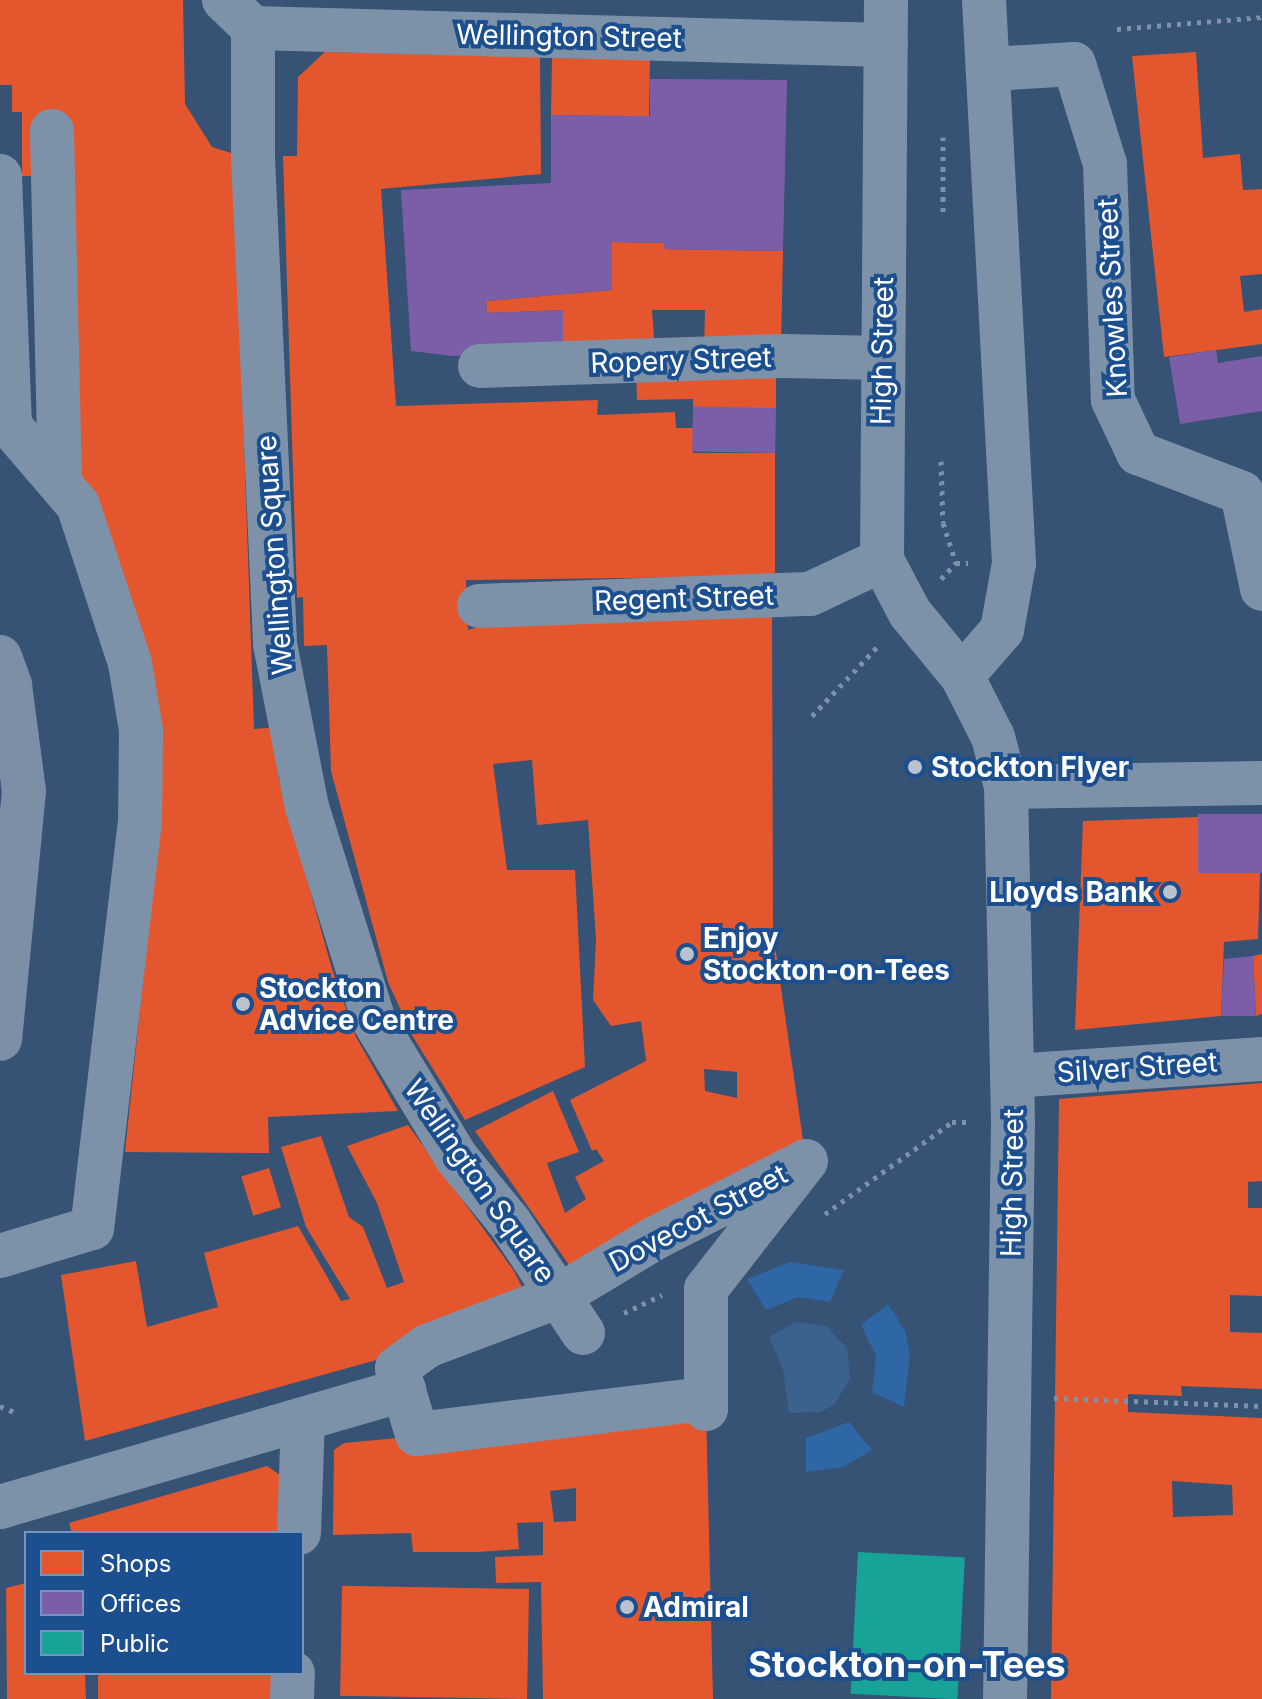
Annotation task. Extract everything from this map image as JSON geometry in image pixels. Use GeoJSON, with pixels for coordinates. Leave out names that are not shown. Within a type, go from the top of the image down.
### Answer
{"type":"FeatureCollection","features":[{"type":"Feature","properties":{"kind":"main road"},"geometry":{"type":"LineString","coordinates":[[0,657],[10,685],[24,791],[2,1011]]}},
{"type":"Feature","properties":{"kind":"street","name":"High Street"},"geometry":{"type":"LineString","coordinates":[[886,0],[882,560],[910,613],[962,676],[993,737],[1006,787],[1012,1076],[1005,1699]]}},
{"type":"Feature","properties":{"kind":"street"},"geometry":{"type":"LineString","coordinates":[[962,676],[1002,630],[1014,563],[991,69],[984,0]]}},
{"type":"Feature","properties":{"kind":"street","name":"Wellington Street"},"geometry":{"type":"LineString","coordinates":[[238,14],[886,45]]}},
{"type":"Feature","properties":{"kind":"street","name":"Wellington Square"},"geometry":{"type":"LineString","coordinates":[[238,14],[253,158],[275,644],[307,807],[374,1021],[456,1157],[510,1223],[583,1333]]}},
{"type":"Feature","properties":{"kind":"street","name":"Knowles Street"},"geometry":{"type":"LineString","coordinates":[[991,69],[1074,64],[1105,164],[1113,400],[1138,453],[1242,493],[1262,589]]}},
{"type":"Feature","properties":{"kind":"street"},"geometry":{"type":"LineString","coordinates":[[52,131],[60,481]]}},
{"type":"Feature","properties":{"kind":"street"},"geometry":{"type":"LineString","coordinates":[[0,176],[10,426],[78,505],[102,564],[130,663],[141,730],[140,821],[92,1228],[0,1256]]}},
{"type":"Feature","properties":{"kind":"street","name":"Ropery Street"},"geometry":{"type":"LineString","coordinates":[[480,366],[784,356],[882,358]]}},
{"type":"Feature","properties":{"kind":"street","name":"Regent Street"},"geometry":{"type":"LineString","coordinates":[[479,606],[810,594],[882,560]]}},
{"type":"Feature","properties":{"kind":"street"},"geometry":{"type":"LineString","coordinates":[[1006,787],[1262,783]]}},
{"type":"Feature","properties":{"kind":"street","name":"Silver Street"},"geometry":{"type":"LineString","coordinates":[[1012,1076],[1262,1059]]}},
{"type":"Feature","properties":{"kind":"street","name":"Dovecot Street"},"geometry":{"type":"LineString","coordinates":[[806,1161],[706,1289],[706,1409],[695,1400],[417,1434],[397,1368],[427,1346],[559,1296],[655,1238],[806,1161]]}},
{"type":"Feature","properties":{"kind":"street"},"geometry":{"type":"LineString","coordinates":[[0,1507],[404,1390]]}},
{"type":"Feature","properties":{"kind":"street"},"geometry":{"type":"LineString","coordinates":[[299,1531],[303,1419]]}},
{"type":"Feature","properties":{"kind":"street"},"geometry":{"type":"LineString","coordinates":[[292,1699],[293,1675]]}},
{"type":"Feature","properties":{"kind":"path"},"geometry":{"type":"LineString","coordinates":[[1117,29],[1262,17]]}},
{"type":"Feature","properties":{"kind":"path"},"geometry":{"type":"LineString","coordinates":[[941,461],[943,523],[956,563]]}},
{"type":"Feature","properties":{"kind":"path"},"geometry":{"type":"LineString","coordinates":[[1056,1398],[1262,1406]]}},
{"type":"Feature","properties":{"kind":"path"},"geometry":{"type":"LineString","coordinates":[[0,1406],[14,1412]]}},
{"type":"Feature","properties":{"kind":"shaded area"},"geometry":{"type":"Polygon","coordinates":[[[790,1262],[844,1270],[830,1302],[798,1297],[766,1310],[747,1279],[790,1262]]]}},
{"type":"Feature","properties":{"kind":"shaded area"},"geometry":{"type":"Polygon","coordinates":[[[888,1304],[905,1331],[910,1354],[904,1407],[872,1392],[876,1356],[861,1325],[888,1304]]]}},
{"type":"Feature","properties":{"kind":"shaded area"},"geometry":{"type":"Polygon","coordinates":[[[795,1322],[826,1326],[847,1348],[850,1379],[834,1405],[820,1412],[789,1413],[783,1370],[769,1337],[795,1322]]]}},
{"type":"Feature","properties":{"kind":"shaded area"},"geometry":{"type":"Polygon","coordinates":[[[849,1422],[872,1450],[843,1467],[806,1472],[806,1438],[849,1422]]]}},
{"type":"Feature","properties":{"kind":"building: Shops"},"geometry":{"type":"Polygon","coordinates":[[[0,0],[183,0],[185,104],[212,147],[234,154],[254,729],[279,727],[278,776],[332,969],[356,1037],[398,1111],[268,1117],[269,1153],[125,1152],[159,828],[81,493],[68,176],[22,176],[22,112],[12,112],[12,85],[0,85],[0,0]]]}},
{"type":"Feature","properties":{"kind":"building: Shops"},"geometry":{"type":"Polygon","coordinates":[[[325,52],[540,57],[541,174],[381,189],[396,406],[598,400],[597,415],[675,412],[676,428],[693,428],[693,453],[775,453],[775,576],[466,580],[468,630],[510,616],[772,612],[773,932],[806,1161],[581,1282],[475,1131],[553,1091],[579,1152],[547,1163],[565,1213],[586,1199],[575,1177],[604,1161],[596,1149],[592,1151],[570,1100],[646,1061],[641,1021],[611,1026],[593,1000],[596,940],[588,820],[537,825],[532,760],[493,764],[507,870],[575,870],[585,1067],[465,1120],[413,1037],[388,982],[331,771],[327,645],[304,646],[303,597],[297,598],[283,156],[297,156],[298,77],[325,52]],[[704,1069],[705,1091],[737,1098],[737,1072],[704,1069]]]}},
{"type":"Feature","properties":{"kind":"building: Shops"},"geometry":{"type":"Polygon","coordinates":[[[1196,52],[1203,158],[1240,154],[1243,190],[1262,189],[1262,274],[1240,276],[1244,312],[1262,309],[1262,344],[1164,357],[1132,56],[1196,52]]]}},
{"type":"Feature","properties":{"kind":"building: Shops"},"geometry":{"type":"Polygon","coordinates":[[[552,58],[650,60],[649,117],[551,115],[552,58]]]}},
{"type":"Feature","properties":{"kind":"building: Shops"},"geometry":{"type":"Polygon","coordinates":[[[612,242],[664,243],[664,249],[783,251],[781,347],[704,351],[705,310],[652,310],[655,351],[563,352],[563,310],[487,313],[486,301],[612,290],[612,242]]]}},
{"type":"Feature","properties":{"kind":"building: Shops"},"geometry":{"type":"Polygon","coordinates":[[[776,367],[776,408],[693,410],[693,399],[637,400],[636,371],[776,367]]]}},
{"type":"Feature","properties":{"kind":"building: Shops"},"geometry":{"type":"Polygon","coordinates":[[[1198,817],[1199,873],[1260,873],[1258,939],[1224,942],[1221,1016],[1075,1030],[1083,821],[1198,817]]]}},
{"type":"Feature","properties":{"kind":"building: Shops"},"geometry":{"type":"Polygon","coordinates":[[[1262,954],[1262,1014],[1256,1016],[1253,956],[1262,954]]]}},
{"type":"Feature","properties":{"kind":"building: Shops"},"geometry":{"type":"Polygon","coordinates":[[[1262,1083],[1262,1181],[1248,1182],[1248,1208],[1262,1208],[1262,1296],[1230,1295],[1230,1332],[1262,1333],[1262,1389],[1181,1386],[1182,1396],[1128,1394],[1128,1412],[1262,1418],[1262,1699],[1051,1699],[1059,1099],[1262,1083]],[[1172,1481],[1173,1517],[1233,1515],[1232,1485],[1172,1481]]]}},
{"type":"Feature","properties":{"kind":"building: Shops"},"geometry":{"type":"Polygon","coordinates":[[[408,1125],[514,1271],[528,1299],[427,1346],[85,1441],[61,1275],[136,1261],[147,1327],[218,1307],[204,1253],[298,1226],[341,1301],[350,1299],[306,1227],[281,1147],[321,1136],[349,1217],[363,1227],[387,1288],[404,1282],[377,1203],[347,1146],[408,1125]]]}},
{"type":"Feature","properties":{"kind":"building: Shops"},"geometry":{"type":"Polygon","coordinates":[[[269,1168],[281,1207],[253,1216],[241,1176],[269,1168]]]}},
{"type":"Feature","properties":{"kind":"building: Shops"},"geometry":{"type":"Polygon","coordinates":[[[706,1409],[713,1699],[543,1699],[541,1582],[496,1583],[495,1557],[543,1555],[543,1522],[517,1523],[519,1549],[478,1552],[413,1552],[411,1533],[333,1535],[334,1450],[344,1443],[706,1409]],[[576,1488],[550,1491],[554,1522],[576,1521],[576,1488]]]}},
{"type":"Feature","properties":{"kind":"building: Shops"},"geometry":{"type":"Polygon","coordinates":[[[267,1466],[280,1475],[278,1531],[71,1531],[69,1523],[267,1466]]]}},
{"type":"Feature","properties":{"kind":"building: Shops"},"geometry":{"type":"Polygon","coordinates":[[[24,1584],[24,1675],[85,1675],[86,1699],[7,1699],[6,1588],[24,1584]]]}},
{"type":"Feature","properties":{"kind":"building: Shops"},"geometry":{"type":"Polygon","coordinates":[[[342,1586],[529,1589],[527,1699],[340,1696],[342,1586]]]}},
{"type":"Feature","properties":{"kind":"building: Shops"},"geometry":{"type":"Polygon","coordinates":[[[98,1675],[275,1675],[275,1699],[98,1699],[98,1675]]]}},
{"type":"Feature","properties":{"kind":"building: Offices"},"geometry":{"type":"Polygon","coordinates":[[[650,79],[787,80],[783,251],[664,249],[664,243],[612,242],[612,290],[486,301],[487,313],[563,310],[563,352],[453,356],[411,351],[401,190],[551,183],[551,115],[650,116],[650,79]]]}},
{"type":"Feature","properties":{"kind":"building: Offices"},"geometry":{"type":"Polygon","coordinates":[[[1216,350],[1218,363],[1262,356],[1262,411],[1180,424],[1169,357],[1216,350]]]}},
{"type":"Feature","properties":{"kind":"building: Offices"},"geometry":{"type":"Polygon","coordinates":[[[693,407],[776,408],[775,453],[692,452],[693,407]]]}},
{"type":"Feature","properties":{"kind":"building: Offices"},"geometry":{"type":"Polygon","coordinates":[[[1198,814],[1262,814],[1262,873],[1198,873],[1198,814]]]}},
{"type":"Feature","properties":{"kind":"building: Offices"},"geometry":{"type":"Polygon","coordinates":[[[1253,956],[1256,1016],[1221,1016],[1224,959],[1253,956]]]}},
{"type":"Feature","properties":{"kind":"building: Public"},"geometry":{"type":"Polygon","coordinates":[[[858,1552],[965,1558],[957,1699],[851,1694],[858,1552]]]}},
{"type":"Feature","properties":{"kind":"place","name":"Stockton Flyer"},"geometry":{"type":"Point","coordinates":[915,767]}},
{"type":"Feature","properties":{"kind":"place","name":"Lloyds Bank"},"geometry":{"type":"Point","coordinates":[1170,892]}},
{"type":"Feature","properties":{"kind":"place","name":"Enjoy Stockton-on-Tees"},"geometry":{"type":"Point","coordinates":[687,954]}},
{"type":"Feature","properties":{"kind":"place","name":"Stockton Advice Centre"},"geometry":{"type":"Point","coordinates":[243,1004]}},
{"type":"Feature","properties":{"kind":"place","name":"Admiral"},"geometry":{"type":"Point","coordinates":[627,1607]}},
{"type":"Feature","properties":{"kind":"district","name":"Stockton-on-Tees"},"geometry":{"type":"Point","coordinates":[907,1665]}}]}
